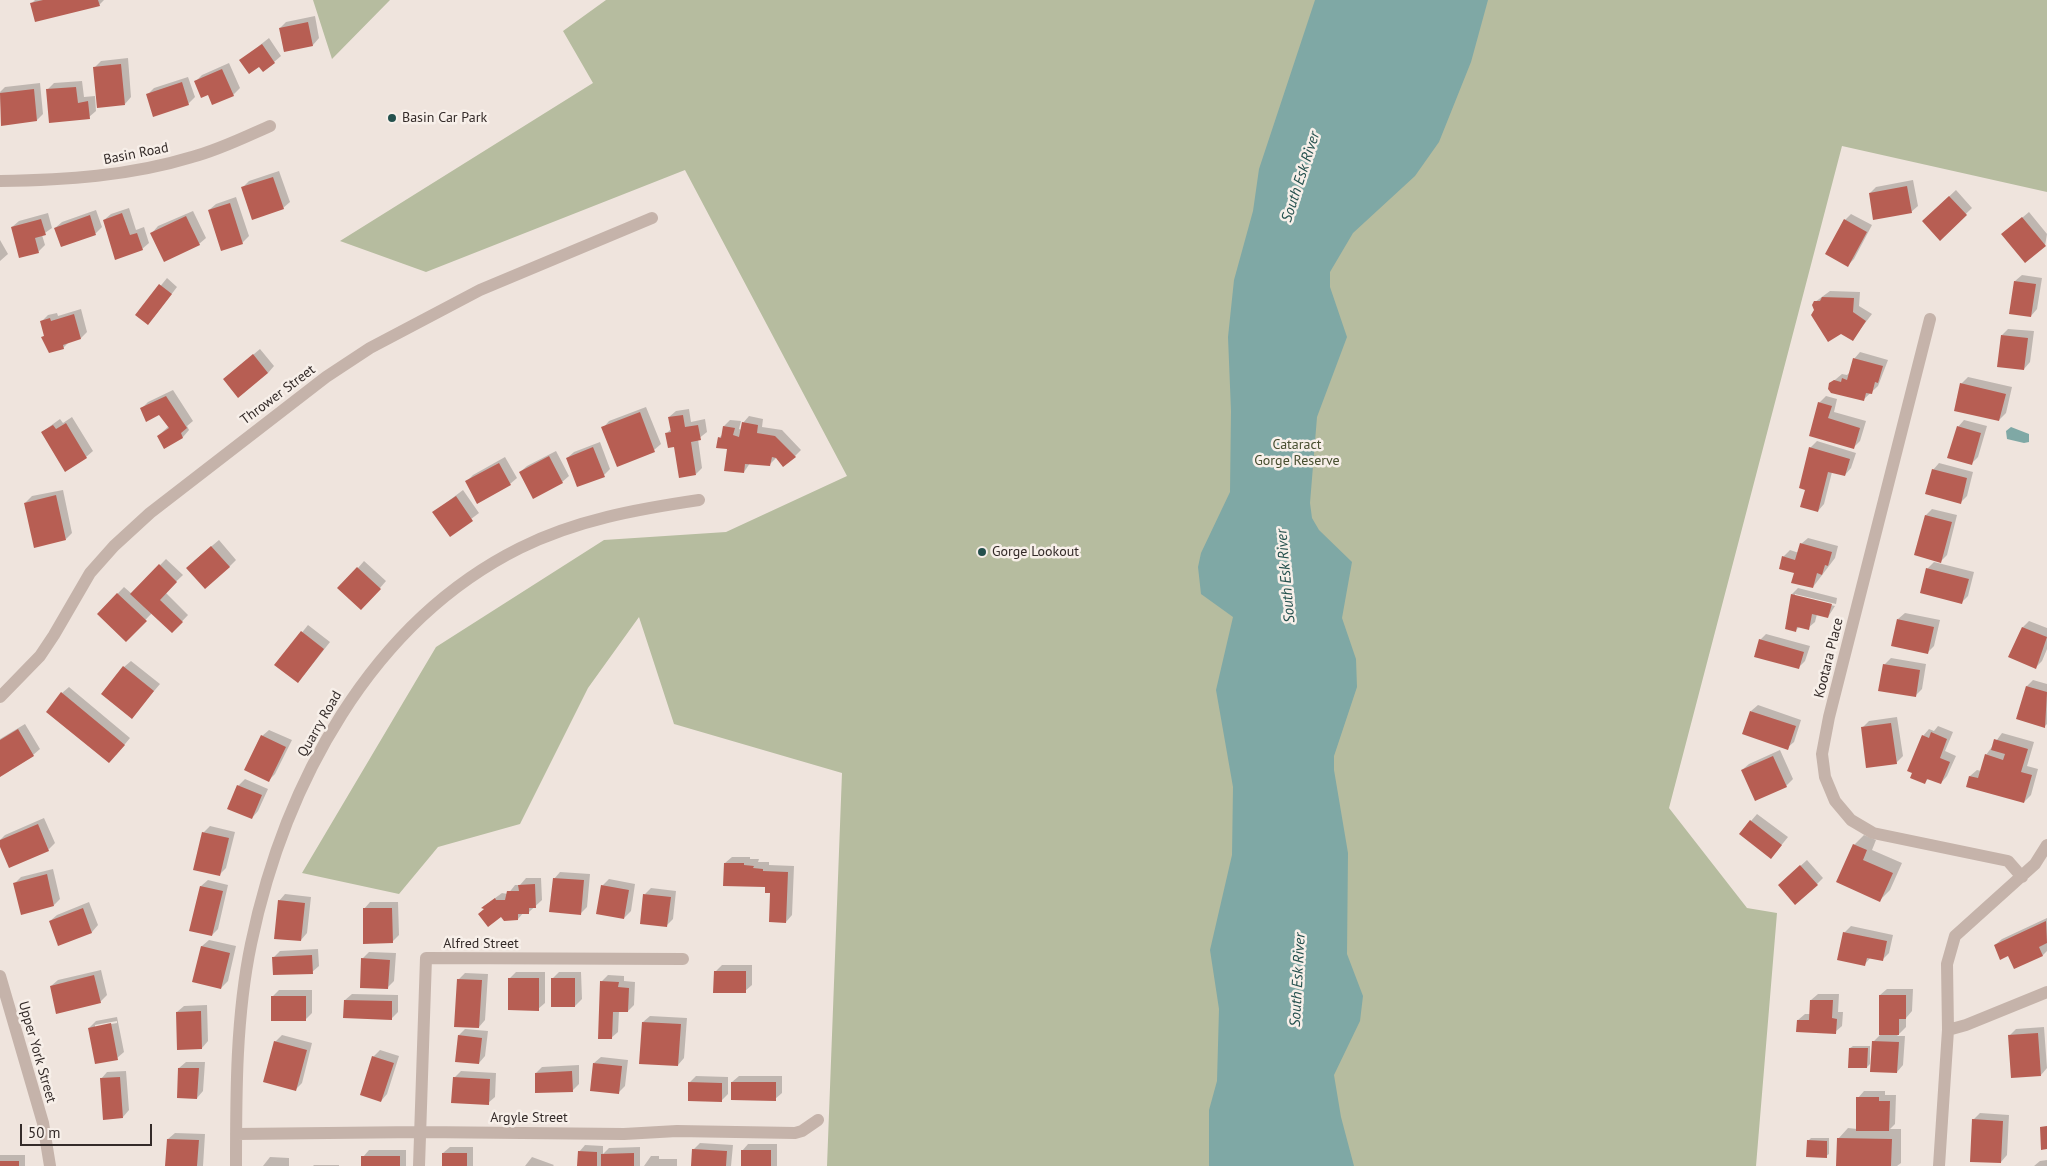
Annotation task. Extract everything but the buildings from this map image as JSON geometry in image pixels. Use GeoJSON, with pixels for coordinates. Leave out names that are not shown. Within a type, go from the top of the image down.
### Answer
{"type":"FeatureCollection","features":[{"type":"Feature","properties":{"kind":"street","name":"Basin Road"},"geometry":{"type":"LineString","coordinates":[[0,181],[104,176],[153,168],[194,157],[270,126]]}},
{"type":"Feature","properties":{"kind":"street","name":"Thrower Street"},"geometry":{"type":"LineString","coordinates":[[0,697],[40,656],[63,621],[85,580],[114,546],[150,513],[326,378],[370,348],[480,290],[652,218]]}},
{"type":"Feature","properties":{"kind":"street","name":"Kootara Place"},"geometry":{"type":"LineString","coordinates":[[1930,319],[1829,717],[1822,754],[1825,777],[1835,801],[1851,820],[1873,833],[2008,861],[2022,877]]}},
{"type":"Feature","properties":{"kind":"street","name":"Quarry Road"},"geometry":{"type":"LineString","coordinates":[[236,1166],[238,1060],[251,944],[282,836],[312,767],[356,693],[382,658],[420,616],[451,591],[520,548],[593,520],[640,509],[699,500]]}},
{"type":"Feature","properties":{"kind":"street"},"geometry":{"type":"LineString","coordinates":[[1939,1166],[1948,1030],[1947,964],[1955,936],[2022,877],[2035,864],[2047,845]]}},
{"type":"Feature","properties":{"kind":"street","name":"Alfred Street"},"geometry":{"type":"LineString","coordinates":[[419,1166],[426,958],[683,960]]}},
{"type":"Feature","properties":{"kind":"street","name":"Upper York Street"},"geometry":{"type":"LineString","coordinates":[[0,976],[3,1001],[43,1123],[50,1166]]}},
{"type":"Feature","properties":{"kind":"street"},"geometry":{"type":"LineString","coordinates":[[1948,1030],[1966,1025],[2047,992]]}},
{"type":"Feature","properties":{"kind":"street","name":"Argyle Street"},"geometry":{"type":"LineString","coordinates":[[236,1134],[420,1132],[624,1134],[677,1131],[795,1133],[802,1131],[818,1120]]}},
{"type":"Feature","properties":{"kind":"green space"},"geometry":{"type":"Polygon","coordinates":[[[313,0],[390,0],[332,59],[313,0]]]}},
{"type":"Feature","properties":{"kind":"green space","name":"Cataract Gorge Reserve"},"geometry":{"type":"Polygon","coordinates":[[[606,0],[2047,0],[2047,192],[1842,146],[1669,808],[1747,908],[1777,913],[1756,1166],[827,1166],[842,773],[674,724],[639,617],[588,688],[520,824],[438,847],[399,894],[302,873],[436,647],[604,540],[726,532],[847,476],[685,170],[426,272],[340,241],[593,83],[563,31],[606,0]]]}},
{"type":"Feature","properties":{"kind":"water","name":"South Esk River"},"geometry":{"type":"Polygon","coordinates":[[[1315,0],[1488,0],[1471,62],[1439,142],[1415,176],[1353,233],[1330,272],[1330,287],[1347,337],[1317,417],[1310,503],[1312,518],[1319,530],[1352,562],[1342,618],[1356,659],[1357,687],[1334,756],[1334,770],[1348,853],[1347,954],[1363,996],[1360,1021],[1334,1075],[1341,1117],[1354,1166],[1209,1166],[1209,1110],[1217,1081],[1219,1009],[1210,950],[1232,855],[1233,787],[1216,690],[1233,617],[1201,594],[1198,567],[1201,553],[1230,492],[1231,411],[1228,337],[1234,280],[1253,211],[1259,169],[1315,0]]]}},
{"type":"Feature","properties":{"kind":"water"},"geometry":{"type":"Polygon","coordinates":[[[2011,427],[2029,434],[2029,442],[2024,443],[2007,439],[2006,431],[2011,427]]]}},
{"type":"Feature","properties":{"kind":"place","name":"Basin Car Park"},"geometry":{"type":"Point","coordinates":[392,118]}},
{"type":"Feature","properties":{"kind":"place","name":"Gorge Lookout"},"geometry":{"type":"Point","coordinates":[982,552]}}]}
